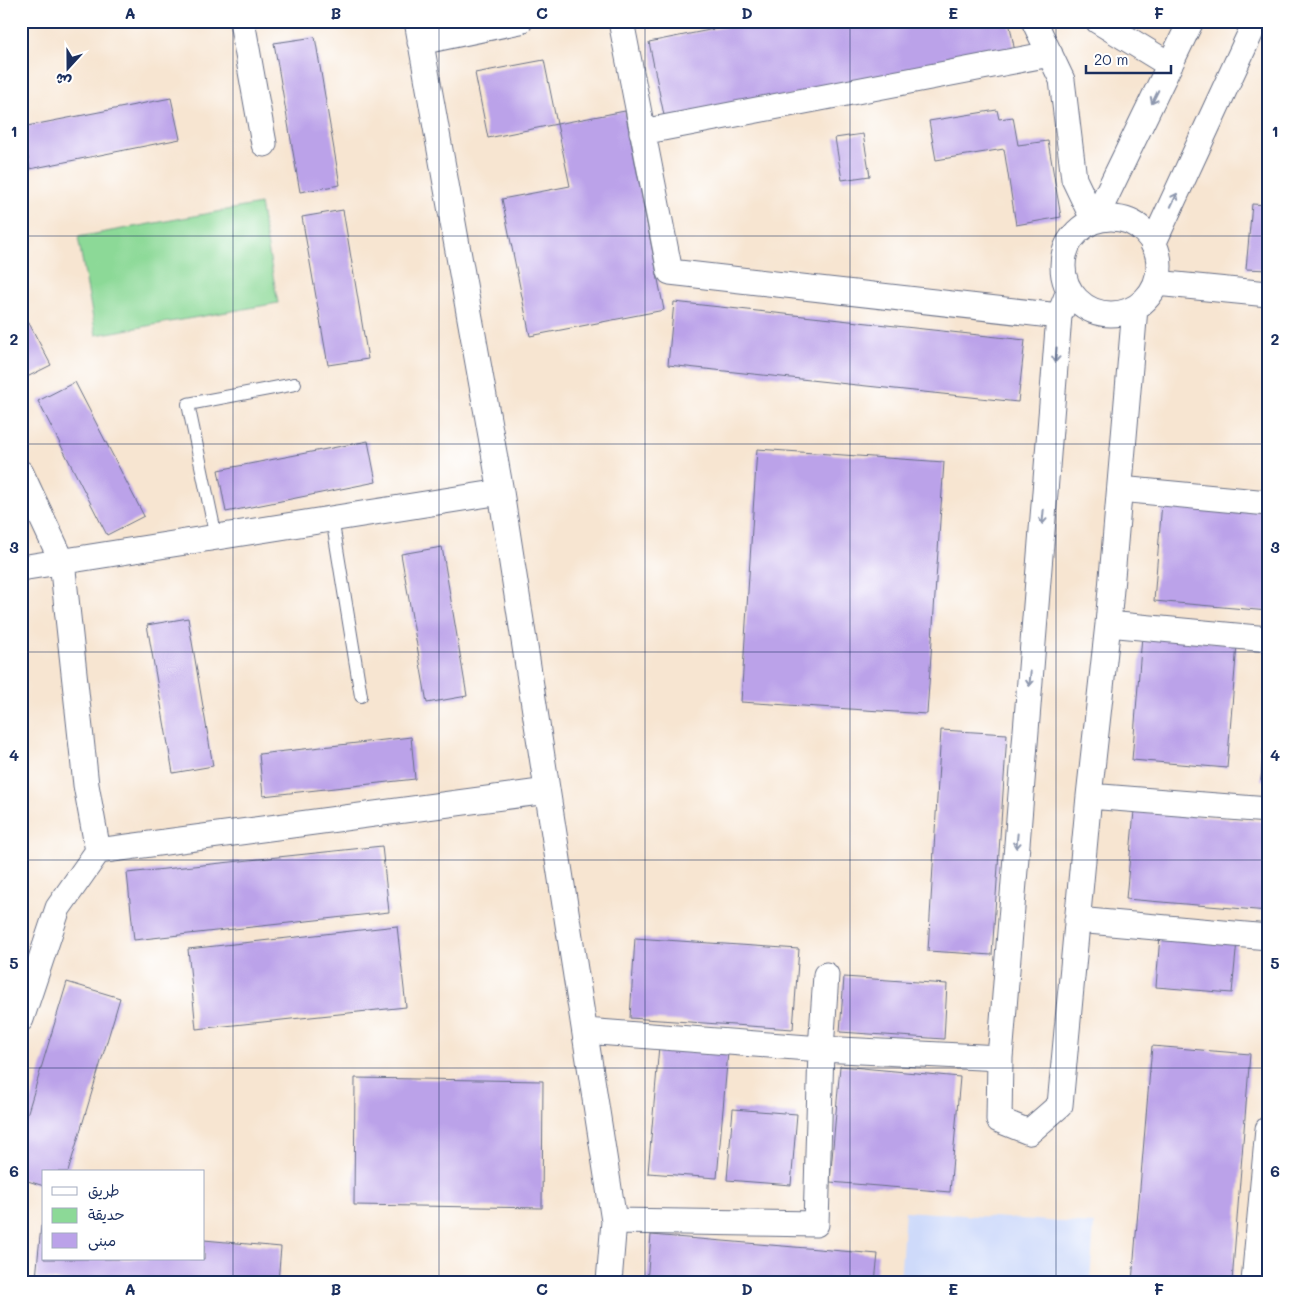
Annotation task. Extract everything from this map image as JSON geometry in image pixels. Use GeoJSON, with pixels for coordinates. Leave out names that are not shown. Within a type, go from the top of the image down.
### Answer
{"type":"FeatureCollection","features":[{"type":"Feature","properties":{"kind":"street"},"geometry":{"type":"LineString","coordinates":[[242,21],[264,144]]}},
{"type":"Feature","properties":{"kind":"street"},"geometry":{"type":"LineString","coordinates":[[520,21],[419,31],[501,492],[614,1221],[609,1282]]}},
{"type":"Feature","properties":{"kind":"street"},"geometry":{"type":"LineString","coordinates":[[621,21],[670,272],[1059,316]]}},
{"type":"Feature","properties":{"kind":"street"},"geometry":{"type":"LineString","coordinates":[[1034,21],[1062,80],[1074,179],[1094,221]]}},
{"type":"Feature","properties":{"kind":"street"},"geometry":{"type":"LineString","coordinates":[[1098,21],[1170,64]]}},
{"type":"Feature","properties":{"kind":"street"},"geometry":{"type":"LineString","coordinates":[[1094,221],[1191,21]]}},
{"type":"Feature","properties":{"kind":"street"},"geometry":{"type":"LineString","coordinates":[[1154,244],[1256,21]]}},
{"type":"Feature","properties":{"kind":"street"},"geometry":{"type":"LineString","coordinates":[[642,132],[1050,54]]}},
{"type":"Feature","properties":{"kind":"street"},"geometry":{"type":"LineString","coordinates":[[1108,218],[1122,220],[1134,225],[1145,233],[1154,244],[1159,263],[1156,283],[1144,302],[1135,308],[1121,314],[1106,314],[1092,311],[1079,303],[1069,291],[1064,278],[1062,264],[1065,250],[1072,238],[1082,228],[1094,221],[1108,218]]}},
{"type":"Feature","properties":{"kind":"street"},"geometry":{"type":"LineString","coordinates":[[1156,283],[1268,294]]}},
{"type":"Feature","properties":{"kind":"street"},"geometry":{"type":"LineString","coordinates":[[1069,291],[1059,316],[1000,1058],[999,1120],[1029,1132],[1060,1105],[1108,624],[1135,308]]}},
{"type":"Feature","properties":{"kind":"street"},"geometry":{"type":"LineString","coordinates":[[21,473],[62,561],[86,784],[98,851],[58,908],[21,1019]]}},
{"type":"Feature","properties":{"kind":"street"},"geometry":{"type":"LineString","coordinates":[[1120,489],[1268,503]]}},
{"type":"Feature","properties":{"kind":"street"},"geometry":{"type":"LineString","coordinates":[[21,568],[501,492]]}},
{"type":"Feature","properties":{"kind":"street"},"geometry":{"type":"LineString","coordinates":[[1108,624],[1268,639]]}},
{"type":"Feature","properties":{"kind":"street"},"geometry":{"type":"LineString","coordinates":[[98,851],[547,791]]}},
{"type":"Feature","properties":{"kind":"street"},"geometry":{"type":"LineString","coordinates":[[1090,796],[1268,810]]}},
{"type":"Feature","properties":{"kind":"street"},"geometry":{"type":"LineString","coordinates":[[1077,920],[1268,937]]}},
{"type":"Feature","properties":{"kind":"street"},"geometry":{"type":"LineString","coordinates":[[614,1221],[816,1224],[821,1048],[826,976]]}},
{"type":"Feature","properties":{"kind":"street"},"geometry":{"type":"LineString","coordinates":[[585,1031],[821,1048],[1000,1058]]}},
{"type":"Feature","properties":{"kind":"street"},"geometry":{"type":"LineString","coordinates":[[1254,1282],[1268,1129]]}},
{"type":"Feature","properties":{"kind":"lane"},"geometry":{"type":"LineString","coordinates":[[216,537],[188,404],[295,384]]}},
{"type":"Feature","properties":{"kind":"lane"},"geometry":{"type":"LineString","coordinates":[[332,518],[361,696]]}},
{"type":"Feature","properties":{"kind":"shaded area"},"geometry":{"type":"Polygon","coordinates":[[[905,1211],[1094,1224],[1090,1282],[900,1282],[905,1211]]]}},
{"type":"Feature","properties":{"kind":"green space"},"geometry":{"type":"Polygon","coordinates":[[[260,204],[278,303],[96,335],[78,237],[260,204]]]}},
{"type":"Feature","properties":{"kind":"building"},"geometry":{"type":"Polygon","coordinates":[[[755,21],[1009,21],[1015,52],[665,120],[649,42],[755,21]]]}},
{"type":"Feature","properties":{"kind":"building"},"geometry":{"type":"Polygon","coordinates":[[[315,37],[340,185],[300,192],[274,43],[315,37]]]}},
{"type":"Feature","properties":{"kind":"building"},"geometry":{"type":"Polygon","coordinates":[[[544,60],[557,124],[488,138],[475,73],[544,60]]]}},
{"type":"Feature","properties":{"kind":"building"},"geometry":{"type":"Polygon","coordinates":[[[171,98],[180,139],[30,169],[22,127],[171,98]]]}},
{"type":"Feature","properties":{"kind":"building"},"geometry":{"type":"Polygon","coordinates":[[[997,110],[999,119],[1013,117],[1018,145],[1048,141],[1061,217],[1016,225],[1004,149],[936,160],[929,121],[997,110]]]}},
{"type":"Feature","properties":{"kind":"building"},"geometry":{"type":"Polygon","coordinates":[[[625,111],[664,310],[530,336],[502,199],[570,186],[557,124],[625,111]]]}},
{"type":"Feature","properties":{"kind":"building"},"geometry":{"type":"Polygon","coordinates":[[[863,134],[870,176],[842,180],[835,138],[863,134]]]}},
{"type":"Feature","properties":{"kind":"building"},"geometry":{"type":"Polygon","coordinates":[[[1252,204],[1268,205],[1268,270],[1246,269],[1252,204]]]}},
{"type":"Feature","properties":{"kind":"building"},"geometry":{"type":"Polygon","coordinates":[[[343,210],[368,359],[328,365],[302,217],[343,210]]]}},
{"type":"Feature","properties":{"kind":"building"},"geometry":{"type":"Polygon","coordinates":[[[674,302],[1025,340],[1018,402],[668,365],[674,302]]]}},
{"type":"Feature","properties":{"kind":"building"},"geometry":{"type":"Polygon","coordinates":[[[21,308],[51,365],[21,380],[21,308]]]}},
{"type":"Feature","properties":{"kind":"building"},"geometry":{"type":"Polygon","coordinates":[[[75,382],[144,516],[107,535],[38,401],[75,382]]]}},
{"type":"Feature","properties":{"kind":"building"},"geometry":{"type":"Polygon","coordinates":[[[368,441],[376,482],[226,512],[218,470],[368,441]]]}},
{"type":"Feature","properties":{"kind":"building"},"geometry":{"type":"Polygon","coordinates":[[[757,449],[944,462],[927,714],[741,702],[757,449]]]}},
{"type":"Feature","properties":{"kind":"building"},"geometry":{"type":"Polygon","coordinates":[[[1162,502],[1268,511],[1268,611],[1154,601],[1162,502]]]}},
{"type":"Feature","properties":{"kind":"building"},"geometry":{"type":"Polygon","coordinates":[[[442,547],[467,696],[427,703],[401,554],[442,547]]]}},
{"type":"Feature","properties":{"kind":"building"},"geometry":{"type":"Polygon","coordinates":[[[188,618],[213,766],[173,773],[147,625],[188,618]]]}},
{"type":"Feature","properties":{"kind":"building"},"geometry":{"type":"Polygon","coordinates":[[[1142,636],[1237,644],[1227,768],[1132,760],[1142,636]]]}},
{"type":"Feature","properties":{"kind":"building"},"geometry":{"type":"Polygon","coordinates":[[[1266,715],[1268,715],[1268,781],[1261,780],[1266,715]]]}},
{"type":"Feature","properties":{"kind":"building"},"geometry":{"type":"Polygon","coordinates":[[[941,730],[1007,734],[992,955],[928,951],[941,730]]]}},
{"type":"Feature","properties":{"kind":"building"},"geometry":{"type":"Polygon","coordinates":[[[411,737],[415,779],[263,796],[259,754],[411,737]]]}},
{"type":"Feature","properties":{"kind":"building"},"geometry":{"type":"Polygon","coordinates":[[[1134,811],[1268,822],[1268,911],[1126,899],[1134,811]]]}},
{"type":"Feature","properties":{"kind":"building"},"geometry":{"type":"Polygon","coordinates":[[[382,846],[389,912],[134,940],[127,873],[382,846]]]}},
{"type":"Feature","properties":{"kind":"building"},"geometry":{"type":"Polygon","coordinates":[[[397,926],[406,1007],[196,1029],[188,949],[397,926]]]}},
{"type":"Feature","properties":{"kind":"building"},"geometry":{"type":"Polygon","coordinates":[[[1160,935],[1237,941],[1232,993],[1156,987],[1160,935]]]}},
{"type":"Feature","properties":{"kind":"building"},"geometry":{"type":"Polygon","coordinates":[[[635,938],[799,949],[793,1029],[630,1018],[635,938]]]}},
{"type":"Feature","properties":{"kind":"building"},"geometry":{"type":"Polygon","coordinates":[[[844,977],[947,984],[944,1039],[840,1032],[844,977]]]}},
{"type":"Feature","properties":{"kind":"building"},"geometry":{"type":"Polygon","coordinates":[[[67,982],[120,998],[69,1170],[42,1170],[42,1185],[21,1179],[21,1135],[67,982]]]}},
{"type":"Feature","properties":{"kind":"building"},"geometry":{"type":"Polygon","coordinates":[[[659,1046],[728,1052],[717,1178],[648,1173],[659,1046]]]}},
{"type":"Feature","properties":{"kind":"building"},"geometry":{"type":"Polygon","coordinates":[[[1152,1046],[1250,1054],[1232,1282],[1132,1282],[1152,1046]]]}},
{"type":"Feature","properties":{"kind":"building"},"geometry":{"type":"Polygon","coordinates":[[[840,1066],[960,1077],[950,1192],[830,1182],[840,1066]]]}},
{"type":"Feature","properties":{"kind":"building"},"geometry":{"type":"Polygon","coordinates":[[[355,1078],[543,1081],[542,1208],[354,1205],[355,1078]]]}},
{"type":"Feature","properties":{"kind":"building"},"geometry":{"type":"Polygon","coordinates":[[[733,1109],[797,1114],[791,1185],[727,1180],[733,1109]]]}},
{"type":"Feature","properties":{"kind":"building"},"geometry":{"type":"Polygon","coordinates":[[[41,1226],[42,1260],[205,1260],[205,1240],[281,1247],[278,1282],[77,1282],[36,1278],[41,1226]]]}},
{"type":"Feature","properties":{"kind":"building"},"geometry":{"type":"Polygon","coordinates":[[[651,1235],[878,1254],[875,1282],[647,1282],[651,1235]]]}}]}
